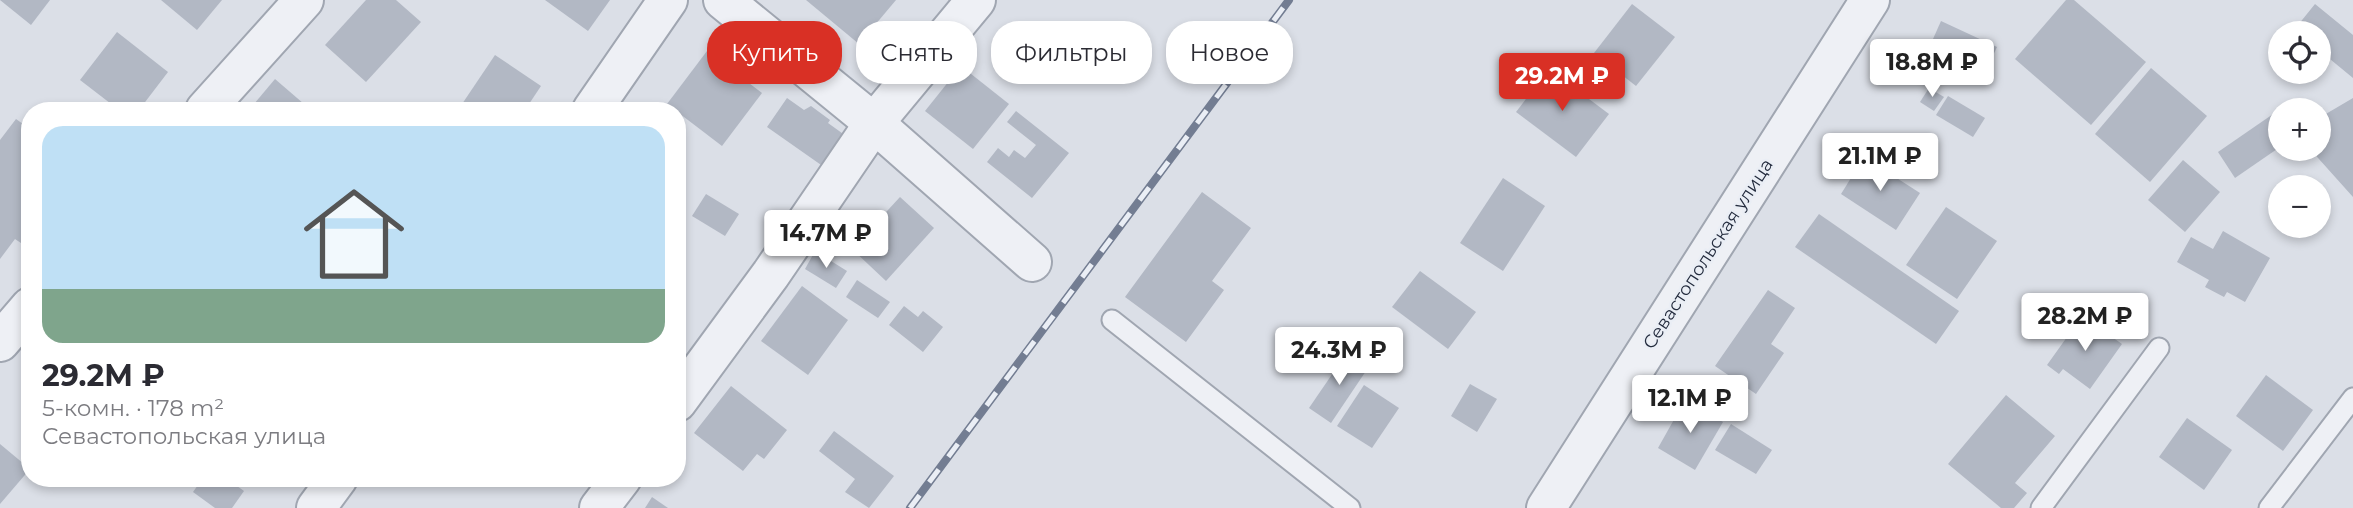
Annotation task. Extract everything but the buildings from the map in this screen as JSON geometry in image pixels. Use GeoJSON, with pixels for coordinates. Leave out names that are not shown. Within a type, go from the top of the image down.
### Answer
{"type":"FeatureCollection","features":[{"type":"Feature","properties":{"kind":"street"},"geometry":{"type":"LineString","coordinates":[[212,102],[304,0]]}},
{"type":"Feature","properties":{"kind":"street"},"geometry":{"type":"LineString","coordinates":[[598,102],[668,0]]}},
{"type":"Feature","properties":{"kind":"street"},"geometry":{"type":"LineString","coordinates":[[723,0],[874,123],[1032,262]]}},
{"type":"Feature","properties":{"kind":"street"},"geometry":{"type":"LineString","coordinates":[[686,390],[772,274],[874,123],[976,0]]}},
{"type":"Feature","properties":{"kind":"street","name":"Севастопольская улица"},"geometry":{"type":"LineString","coordinates":[[1546,508],[1870,0]]}},
{"type":"Feature","properties":{"kind":"street"},"geometry":{"type":"LineString","coordinates":[[0,342],[21,318]]}},
{"type":"Feature","properties":{"kind":"street"},"geometry":{"type":"LineString","coordinates":[[316,508],[331,487]]}},
{"type":"Feature","properties":{"kind":"street"},"geometry":{"type":"LineString","coordinates":[[599,508],[615,487]]}},
{"type":"Feature","properties":{"kind":"lane"},"geometry":{"type":"LineString","coordinates":[[1112,320],[1350,508]]}},
{"type":"Feature","properties":{"kind":"lane"},"geometry":{"type":"LineString","coordinates":[[2041,508],[2159,348]]}},
{"type":"Feature","properties":{"kind":"lane"},"geometry":{"type":"LineString","coordinates":[[2269,508],[2353,398]]}},
{"type":"Feature","properties":{"kind":"railway"},"geometry":{"type":"LineString","coordinates":[[910,508],[1289,0]]}}]}
